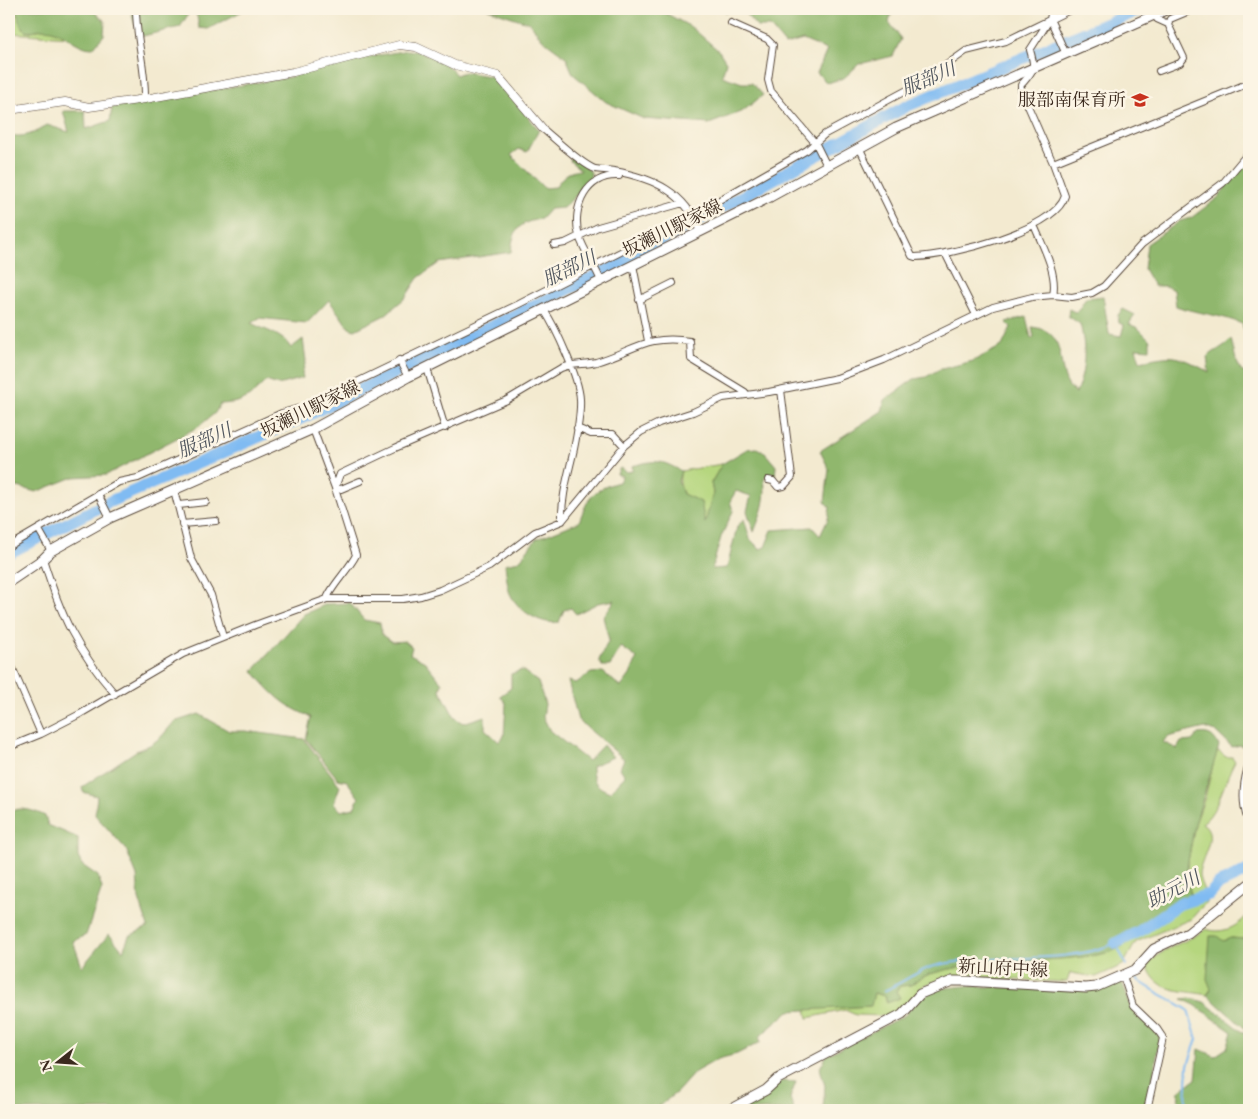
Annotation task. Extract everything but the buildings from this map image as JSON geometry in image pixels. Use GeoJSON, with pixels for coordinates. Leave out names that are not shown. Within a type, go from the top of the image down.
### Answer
{"type":"FeatureCollection","features":[{"type":"Feature","properties":{"kind":"main road","name":"坂瀬川駅家線"},"geometry":{"type":"LineString","coordinates":[[9,582],[43,559],[48,547],[109,516],[174,490],[313,429],[408,375],[427,368],[699,230],[770,197],[825,162],[1064,50],[1168,9]]}},
{"type":"Feature","properties":{"kind":"main road"},"geometry":{"type":"LineString","coordinates":[[1249,769],[1245,792],[1246,810],[1249,819]]}},
{"type":"Feature","properties":{"kind":"main road","name":"新山府中線"},"geometry":{"type":"LineString","coordinates":[[729,1110],[794,1070],[902,1014],[920,994],[939,985],[952,981],[966,981],[1086,988],[1123,976],[1135,970],[1154,950],[1188,933],[1249,884]]}},
{"type":"Feature","properties":{"kind":"street"},"geometry":{"type":"LineString","coordinates":[[136,9],[136,32],[146,83],[145,99]]}},
{"type":"Feature","properties":{"kind":"street"},"geometry":{"type":"LineString","coordinates":[[859,147],[912,256],[968,249],[1034,225],[1063,202],[1065,196],[1053,163],[1021,90],[1021,85],[1033,71],[1030,50],[1050,19],[1052,9]]}},
{"type":"Feature","properties":{"kind":"street"},"geometry":{"type":"LineString","coordinates":[[9,546],[39,531],[119,482],[138,478],[282,413],[307,406],[399,360],[519,304],[693,216],[817,147],[825,134],[916,85],[966,51],[1006,41],[1072,9]]}},
{"type":"Feature","properties":{"kind":"street"},"geometry":{"type":"LineString","coordinates":[[1168,24],[1170,19],[1194,9]]}},
{"type":"Feature","properties":{"kind":"street"},"geometry":{"type":"LineString","coordinates":[[1155,14],[1157,19],[1168,24],[1184,58],[1180,62],[1159,71]]}},
{"type":"Feature","properties":{"kind":"street"},"geometry":{"type":"LineString","coordinates":[[1050,19],[1064,50]]}},
{"type":"Feature","properties":{"kind":"street"},"geometry":{"type":"LineString","coordinates":[[730,23],[767,39],[773,45],[768,80],[771,90],[817,147],[825,162]]}},
{"type":"Feature","properties":{"kind":"street"},"geometry":{"type":"LineString","coordinates":[[9,110],[65,102],[89,107],[145,99],[293,72],[399,45],[416,47],[455,65],[498,76],[543,129],[593,168],[630,175],[661,184],[683,203],[693,216],[699,230]]}},
{"type":"Feature","properties":{"kind":"street"},"geometry":{"type":"LineString","coordinates":[[1053,163],[1249,83]]}},
{"type":"Feature","properties":{"kind":"street"},"geometry":{"type":"LineString","coordinates":[[9,747],[41,734],[183,654],[223,637],[327,599],[402,600],[440,590],[490,567],[535,532],[562,521],[624,446],[641,432],[659,423],[693,412],[724,398],[781,390],[838,378],[884,360],[1012,301],[1053,295],[1072,297],[1104,286],[1142,244],[1223,183],[1249,152]]}},
{"type":"Feature","properties":{"kind":"street"},"geometry":{"type":"LineString","coordinates":[[601,280],[579,236],[577,217],[588,187],[597,179],[607,175],[630,175]]}},
{"type":"Feature","properties":{"kind":"street"},"geometry":{"type":"LineString","coordinates":[[554,245],[598,227],[683,203]]}},
{"type":"Feature","properties":{"kind":"street"},"geometry":{"type":"LineString","coordinates":[[1034,225],[1047,256],[1055,287],[1053,295]]}},
{"type":"Feature","properties":{"kind":"street"},"geometry":{"type":"LineString","coordinates":[[945,253],[976,316]]}},
{"type":"Feature","properties":{"kind":"street"},"geometry":{"type":"LineString","coordinates":[[633,265],[648,341]]}},
{"type":"Feature","properties":{"kind":"street"},"geometry":{"type":"LineString","coordinates":[[639,300],[674,283]]}},
{"type":"Feature","properties":{"kind":"street"},"geometry":{"type":"LineString","coordinates":[[544,310],[552,323],[577,382],[580,400],[577,428],[562,507],[562,521]]}},
{"type":"Feature","properties":{"kind":"street"},"geometry":{"type":"LineString","coordinates":[[335,488],[340,474],[507,400],[569,365],[595,362],[648,341],[670,338],[690,341],[692,359],[746,394]]}},
{"type":"Feature","properties":{"kind":"street"},"geometry":{"type":"LineString","coordinates":[[399,360],[408,375]]}},
{"type":"Feature","properties":{"kind":"street"},"geometry":{"type":"LineString","coordinates":[[427,368],[445,428]]}},
{"type":"Feature","properties":{"kind":"street"},"geometry":{"type":"LineString","coordinates":[[768,480],[773,481],[778,487],[784,486],[792,477],[781,390]]}},
{"type":"Feature","properties":{"kind":"street"},"geometry":{"type":"LineString","coordinates":[[577,428],[591,434],[613,434],[624,446]]}},
{"type":"Feature","properties":{"kind":"street"},"geometry":{"type":"LineString","coordinates":[[313,429],[335,488],[356,555],[335,588],[328,594],[327,599]]}},
{"type":"Feature","properties":{"kind":"street"},"geometry":{"type":"LineString","coordinates":[[335,488],[341,489],[360,481]]}},
{"type":"Feature","properties":{"kind":"street"},"geometry":{"type":"LineString","coordinates":[[174,490],[191,558],[211,595],[223,637]]}},
{"type":"Feature","properties":{"kind":"street"},"geometry":{"type":"LineString","coordinates":[[99,495],[109,516]]}},
{"type":"Feature","properties":{"kind":"street"},"geometry":{"type":"LineString","coordinates":[[179,505],[206,502]]}},
{"type":"Feature","properties":{"kind":"street"},"geometry":{"type":"LineString","coordinates":[[182,524],[216,521]]}},
{"type":"Feature","properties":{"kind":"street"},"geometry":{"type":"LineString","coordinates":[[39,531],[48,547]]}},
{"type":"Feature","properties":{"kind":"street"},"geometry":{"type":"LineString","coordinates":[[43,559],[70,633],[83,655],[115,694]]}},
{"type":"Feature","properties":{"kind":"street"},"geometry":{"type":"LineString","coordinates":[[9,660],[41,734]]}},
{"type":"Feature","properties":{"kind":"street"},"geometry":{"type":"LineString","coordinates":[[1123,976],[1133,1006],[1157,1029],[1163,1038],[1147,1110]]}},
{"type":"Feature","properties":{"kind":"green space"},"geometry":{"type":"Polygon","coordinates":[[[9,9],[17,9],[19,21],[26,32],[47,28],[69,37],[9,33],[9,9]]]}},
{"type":"Feature","properties":{"kind":"green space"},"geometry":{"type":"Polygon","coordinates":[[[17,9],[98,9],[94,12],[105,21],[104,35],[93,48],[81,45],[51,30],[43,29],[26,32],[19,21],[17,9]]]}},
{"type":"Feature","properties":{"kind":"green space"},"geometry":{"type":"Polygon","coordinates":[[[133,9],[246,9],[208,29],[199,28],[197,16],[191,10],[180,27],[139,37],[132,16],[133,9]]]}},
{"type":"Feature","properties":{"kind":"green space"},"geometry":{"type":"Polygon","coordinates":[[[488,9],[658,9],[691,27],[719,51],[726,62],[722,76],[742,83],[752,83],[763,95],[743,111],[709,124],[644,119],[606,102],[573,74],[566,57],[542,39],[530,23],[488,9]]]}},
{"type":"Feature","properties":{"kind":"green space"},"geometry":{"type":"Polygon","coordinates":[[[722,9],[893,9],[889,22],[901,39],[893,56],[859,64],[844,78],[827,83],[817,73],[827,50],[803,40],[785,45],[770,27],[757,27],[742,10],[725,12],[722,9]]]}},
{"type":"Feature","properties":{"kind":"green space"},"geometry":{"type":"Polygon","coordinates":[[[408,50],[422,53],[441,61],[456,75],[464,72],[495,77],[539,130],[527,152],[519,149],[511,155],[544,188],[556,187],[566,175],[581,170],[570,161],[572,155],[591,172],[590,182],[563,208],[550,209],[541,219],[527,222],[518,228],[513,238],[511,252],[439,263],[418,278],[405,298],[385,315],[355,330],[349,328],[329,300],[307,323],[259,318],[251,323],[283,339],[291,348],[303,339],[306,361],[302,373],[303,378],[278,385],[266,381],[255,392],[241,401],[220,404],[215,413],[198,427],[106,475],[74,477],[36,492],[18,487],[9,488],[9,135],[29,134],[47,125],[69,132],[63,111],[85,111],[86,129],[110,121],[112,107],[290,77],[330,64],[408,50]]]}},
{"type":"Feature","properties":{"kind":"green space"},"geometry":{"type":"Polygon","coordinates":[[[1247,164],[1249,165],[1249,332],[1244,330],[1242,324],[1234,321],[1176,306],[1174,290],[1165,286],[1154,286],[1144,269],[1147,244],[1180,221],[1191,218],[1220,196],[1228,183],[1247,164]]]}},
{"type":"Feature","properties":{"kind":"green space"},"geometry":{"type":"Polygon","coordinates":[[[1103,296],[1109,334],[1121,336],[1124,325],[1119,323],[1118,315],[1123,309],[1135,315],[1129,324],[1138,328],[1150,340],[1150,349],[1136,348],[1140,361],[1161,357],[1175,357],[1209,372],[1207,357],[1231,339],[1241,371],[1249,375],[1249,750],[1240,745],[1232,747],[1216,732],[1205,728],[1167,737],[1163,742],[1177,749],[1181,742],[1192,741],[1198,734],[1208,734],[1213,737],[1219,746],[1195,824],[1186,872],[1191,896],[1163,918],[1128,943],[1110,952],[1064,959],[1004,962],[948,969],[926,976],[911,985],[900,986],[896,991],[900,998],[887,1003],[885,996],[874,993],[871,1006],[789,1011],[759,1037],[761,1042],[737,1054],[718,1059],[695,1072],[677,1092],[654,1110],[9,1110],[9,813],[17,809],[37,812],[45,816],[48,825],[78,838],[78,857],[82,865],[98,876],[102,888],[86,935],[73,941],[82,967],[109,934],[123,951],[129,936],[148,927],[139,899],[137,876],[126,849],[95,815],[97,796],[83,792],[82,787],[136,751],[152,744],[174,722],[199,714],[229,731],[245,731],[304,739],[340,786],[334,803],[341,811],[354,808],[359,798],[347,781],[338,779],[306,739],[311,717],[279,699],[253,671],[304,614],[327,604],[350,603],[364,620],[380,623],[382,635],[392,642],[405,641],[412,647],[410,654],[425,662],[442,683],[440,690],[455,718],[463,723],[485,716],[485,729],[499,742],[504,736],[506,703],[500,696],[511,688],[511,674],[522,670],[538,682],[545,704],[543,717],[550,731],[588,761],[603,745],[613,757],[592,766],[594,780],[598,786],[610,792],[625,776],[620,768],[624,759],[578,720],[568,681],[576,683],[591,673],[603,672],[621,687],[630,675],[637,658],[621,647],[610,666],[602,666],[599,660],[609,640],[603,617],[615,600],[598,603],[576,614],[571,608],[564,610],[559,622],[552,623],[537,619],[523,610],[512,598],[508,588],[505,564],[519,561],[536,539],[579,522],[585,506],[597,491],[619,482],[622,476],[617,474],[620,468],[627,472],[633,470],[632,466],[657,462],[668,464],[681,471],[678,481],[683,494],[701,502],[705,523],[713,493],[711,483],[722,464],[747,449],[757,448],[765,453],[776,466],[775,476],[768,474],[764,478],[765,492],[763,505],[754,532],[747,511],[751,496],[736,491],[730,501],[733,511],[721,537],[712,569],[727,568],[737,527],[744,519],[750,539],[760,549],[765,547],[772,530],[812,527],[820,536],[828,519],[830,507],[825,502],[829,469],[820,451],[882,411],[885,400],[914,379],[926,377],[938,370],[973,361],[1002,346],[1011,327],[1006,322],[1026,317],[1031,338],[1034,338],[1032,327],[1045,330],[1053,337],[1058,346],[1064,377],[1076,393],[1082,375],[1083,342],[1080,324],[1068,316],[1069,309],[1077,313],[1086,298],[1103,296]]]}},
{"type":"Feature","properties":{"kind":"green space"},"geometry":{"type":"Polygon","coordinates":[[[722,464],[711,483],[713,493],[705,525],[686,499],[681,485],[681,471],[722,464]]]}},
{"type":"Feature","properties":{"kind":"green space"},"geometry":{"type":"Polygon","coordinates":[[[1217,750],[1226,757],[1232,757],[1235,761],[1217,803],[1208,818],[1202,823],[1207,828],[1209,840],[1199,874],[1208,900],[1191,919],[1136,942],[1123,965],[1096,977],[1070,973],[1067,982],[948,977],[924,985],[902,1009],[887,1018],[884,1016],[856,1015],[845,1010],[808,1018],[806,1009],[870,1006],[874,993],[885,996],[887,1003],[900,986],[911,985],[926,976],[948,969],[1004,962],[1063,959],[1109,952],[1153,925],[1191,896],[1186,872],[1195,824],[1205,797],[1217,750]]]}},
{"type":"Feature","properties":{"kind":"green space"},"geometry":{"type":"Polygon","coordinates":[[[1249,913],[1249,931],[1244,939],[1231,938],[1223,942],[1211,989],[1207,995],[1179,991],[1163,986],[1151,974],[1147,965],[1161,953],[1206,929],[1218,931],[1230,928],[1249,913]]]}},
{"type":"Feature","properties":{"kind":"green space"},"geometry":{"type":"Polygon","coordinates":[[[1249,931],[1249,1032],[1207,995],[1211,989],[1207,979],[1210,936],[1217,936],[1223,941],[1231,938],[1244,939],[1249,931]]]}},
{"type":"Feature","properties":{"kind":"green space"},"geometry":{"type":"Polygon","coordinates":[[[1122,982],[1134,1011],[1160,1038],[1147,1110],[824,1110],[823,1108],[825,1086],[820,1068],[827,1055],[905,1015],[922,996],[936,989],[966,986],[1071,990],[1122,982]]]}},
{"type":"Feature","properties":{"kind":"green space"},"geometry":{"type":"Polygon","coordinates":[[[1190,998],[1204,1002],[1249,1037],[1249,1110],[1182,1110],[1178,1106],[1179,1091],[1196,1079],[1199,1049],[1215,1056],[1227,1048],[1232,1032],[1195,1005],[1182,999],[1190,998]]]}},
{"type":"Feature","properties":{"kind":"green space"},"geometry":{"type":"Polygon","coordinates":[[[782,1081],[796,1082],[790,1098],[794,1110],[735,1110],[782,1081]]]}},
{"type":"Feature","properties":{"kind":"waterway","name":"服部川"},"geometry":{"type":"LineString","coordinates":[[9,553],[109,502],[302,418],[606,271],[907,106],[1142,9]]}},
{"type":"Feature","properties":{"kind":"waterway","name":"助元川"},"geometry":{"type":"LineString","coordinates":[[1116,943],[1140,931],[1179,904],[1210,894],[1219,884],[1249,870]]}},
{"type":"Feature","properties":{"kind":"waterway"},"geometry":{"type":"LineString","coordinates":[[884,991],[919,972],[943,964],[986,959],[1053,957],[1095,950],[1116,943],[1126,965]]}},
{"type":"Feature","properties":{"kind":"waterway"},"geometry":{"type":"LineString","coordinates":[[1134,977],[1188,1010],[1197,1039],[1188,1065],[1186,1103]]}},
{"type":"Feature","properties":{"kind":"place","name":"服部南保育所"},"geometry":{"type":"Point","coordinates":[1140,100]}}]}
